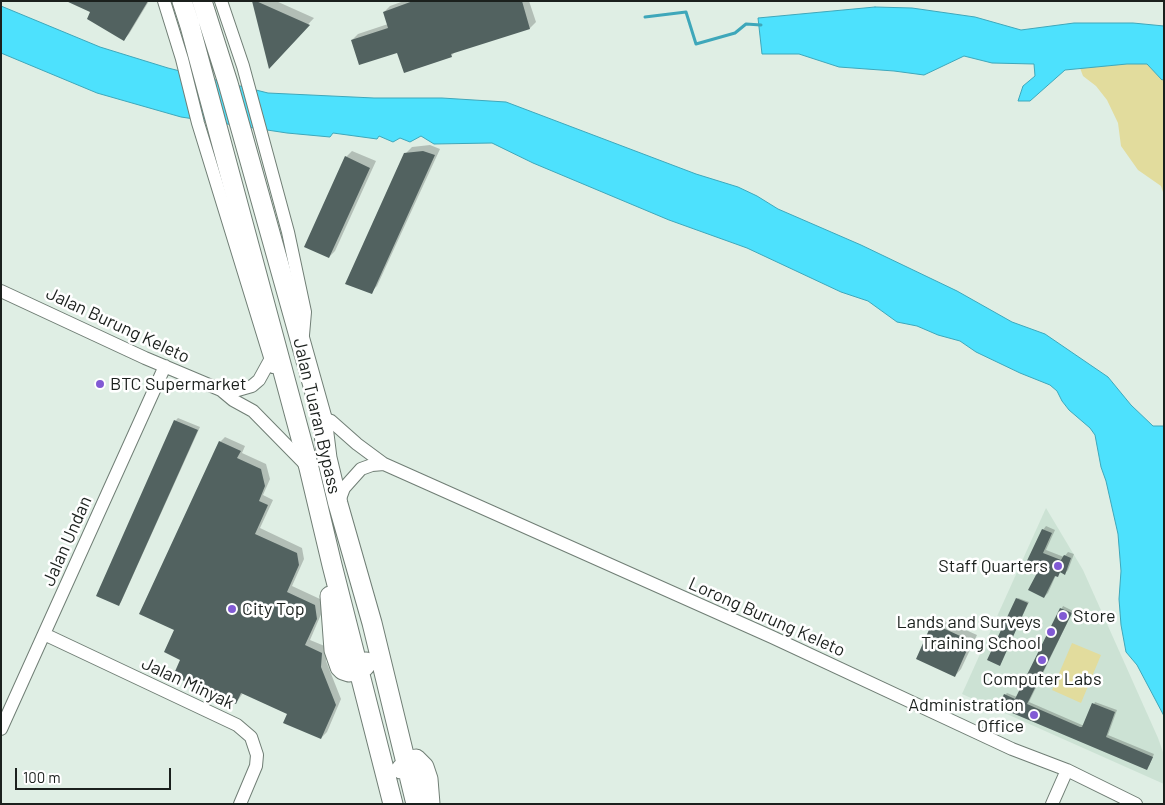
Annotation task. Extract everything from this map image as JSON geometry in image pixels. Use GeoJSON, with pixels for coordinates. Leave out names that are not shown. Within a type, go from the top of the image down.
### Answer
{"type":"FeatureCollection","features":[{"type":"Feature","properties":{"kind":"highway","name":"Jalan Tuaran Bypass"},"geometry":{"type":"LineString","coordinates":[[182,1],[309,468],[394,804]]}},
{"type":"Feature","properties":{"kind":"highway","name":"Jalan Tuaran Bypass"},"geometry":{"type":"LineString","coordinates":[[202,1],[228,83],[322,418],[338,504],[372,623],[416,804]]}},
{"type":"Feature","properties":{"kind":"highway"},"geometry":{"type":"LineString","coordinates":[[338,504],[337,526],[367,645],[365,666],[360,670]]}},
{"type":"Feature","properties":{"kind":"highway"},"geometry":{"type":"LineString","coordinates":[[394,804],[397,795],[398,774],[407,763],[416,759],[424,767],[428,779],[430,804]]}},
{"type":"Feature","properties":{"kind":"street"},"geometry":{"type":"LineString","coordinates":[[164,1],[182,59],[198,123],[270,360],[288,416],[309,468]]}},
{"type":"Feature","properties":{"kind":"street"},"geometry":{"type":"LineString","coordinates":[[225,5],[288,232],[304,312],[302,350]]}},
{"type":"Feature","properties":{"kind":"street","name":"Jalan Burung Keleto"},"geometry":{"type":"LineString","coordinates":[[1,291],[221,390],[232,392],[252,386],[259,380],[270,360]]}},
{"type":"Feature","properties":{"kind":"street","name":"Jalan Undan"},"geometry":{"type":"LineString","coordinates":[[1,729],[165,366]]}},
{"type":"Feature","properties":{"kind":"street","name":"Jalan Burung Keleto"},"geometry":{"type":"LineString","coordinates":[[221,390],[233,400],[253,411],[309,468]]}},
{"type":"Feature","properties":{"kind":"street","name":"Lorong Burung Keleto"},"geometry":{"type":"LineString","coordinates":[[322,418],[331,421],[384,464],[772,637],[1012,749],[1067,770],[1115,799],[1136,804]]}},
{"type":"Feature","properties":{"kind":"street"},"geometry":{"type":"LineString","coordinates":[[338,504],[344,488],[361,469],[372,465],[384,464]]}},
{"type":"Feature","properties":{"kind":"street","name":"Jalan Minyak"},"geometry":{"type":"LineString","coordinates":[[44,634],[244,730],[251,737],[257,755],[256,766],[240,804]]}},
{"type":"Feature","properties":{"kind":"street"},"geometry":{"type":"LineString","coordinates":[[1052,804],[1067,770]]}},
{"type":"Feature","properties":{"kind":"shaded area"},"geometry":{"type":"Polygon","coordinates":[[[1147,64],[1162,80],[1164,79],[1164,195],[1161,186],[1138,170],[1121,146],[1118,123],[1107,100],[1096,86],[1083,76],[1080,68],[1147,64]]]}},
{"type":"Feature","properties":{"kind":"shaded area","name":"Lands and Surveys Training School"},"geometry":{"type":"Polygon","coordinates":[[[1046,508],[1083,570],[1158,738],[1164,755],[1164,784],[962,694],[1046,508]]]}},
{"type":"Feature","properties":{"kind":"shaded area"},"geometry":{"type":"Polygon","coordinates":[[[1072,643],[1101,655],[1081,703],[1052,690],[1072,643]]]}},
{"type":"Feature","properties":{"kind":"water"},"geometry":{"type":"Polygon","coordinates":[[[1,6],[100,47],[168,68],[268,93],[374,98],[442,98],[506,102],[696,174],[738,187],[778,209],[861,245],[957,291],[1012,322],[1045,334],[1108,377],[1131,405],[1153,426],[1164,426],[1164,716],[1137,665],[1126,652],[1119,599],[1121,571],[1118,534],[1095,435],[1090,428],[1069,410],[1057,391],[1050,385],[976,352],[960,341],[938,335],[917,326],[897,322],[868,301],[841,292],[747,248],[669,220],[533,163],[492,143],[434,144],[421,136],[410,142],[400,138],[393,142],[379,136],[377,139],[333,133],[330,137],[287,133],[181,117],[97,93],[1,53],[1,6]]]}},
{"type":"Feature","properties":{"kind":"water"},"geometry":{"type":"Polygon","coordinates":[[[875,7],[912,8],[975,17],[1021,30],[1074,23],[1133,23],[1164,26],[1164,79],[1162,80],[1147,64],[1065,70],[1030,101],[1018,101],[1023,86],[1035,76],[1034,64],[992,63],[964,56],[924,75],[839,67],[799,54],[762,54],[758,18],[875,7]]]}},
{"type":"Feature","properties":{"kind":"building"},"geometry":{"type":"Polygon","coordinates":[[[66,1],[148,1],[124,41],[87,19],[90,12],[66,1]]]}},
{"type":"Feature","properties":{"kind":"building"},"geometry":{"type":"Polygon","coordinates":[[[252,1],[256,1],[310,25],[269,69],[252,1]]]}},
{"type":"Feature","properties":{"kind":"building"},"geometry":{"type":"Polygon","coordinates":[[[413,1],[522,1],[530,29],[451,54],[452,57],[404,73],[397,53],[359,65],[351,40],[388,28],[383,12],[413,1]]]}},
{"type":"Feature","properties":{"kind":"building"},"geometry":{"type":"Polygon","coordinates":[[[423,151],[435,155],[372,294],[345,284],[404,153],[423,151]]]}},
{"type":"Feature","properties":{"kind":"building"},"geometry":{"type":"Polygon","coordinates":[[[345,156],[370,168],[329,258],[304,247],[345,156]]]}},
{"type":"Feature","properties":{"kind":"building"},"geometry":{"type":"Polygon","coordinates":[[[174,420],[198,430],[119,606],[96,596],[174,420]]]}},
{"type":"Feature","properties":{"kind":"building"},"geometry":{"type":"Polygon","coordinates":[[[219,441],[241,451],[237,458],[261,469],[265,486],[259,501],[268,505],[255,534],[297,553],[299,565],[287,592],[315,605],[317,619],[305,645],[322,653],[321,667],[336,705],[321,739],[283,723],[287,714],[241,693],[236,704],[173,676],[180,660],[164,652],[174,630],[139,614],[219,441]]]}},
{"type":"Feature","properties":{"kind":"building"},"geometry":{"type":"Polygon","coordinates":[[[1042,529],[1052,533],[1043,553],[1061,560],[1064,555],[1071,558],[1065,575],[1060,572],[1058,577],[1055,576],[1044,598],[1028,590],[1037,573],[1024,567],[1042,529]]]}},
{"type":"Feature","properties":{"kind":"building"},"geometry":{"type":"Polygon","coordinates":[[[1016,598],[1028,603],[1000,666],[987,660],[1016,598]]]}},
{"type":"Feature","properties":{"kind":"building"},"geometry":{"type":"Polygon","coordinates":[[[1060,608],[1072,613],[1027,704],[1080,727],[1082,727],[1092,703],[1115,712],[1106,737],[1153,757],[1147,770],[998,707],[1004,694],[1015,699],[1060,608]]]}},
{"type":"Feature","properties":{"kind":"building"},"geometry":{"type":"Polygon","coordinates":[[[932,623],[971,641],[955,677],[916,659],[932,623]]]}},
{"type":"Feature","properties":{"kind":"waterway"},"geometry":{"type":"LineString","coordinates":[[645,17],[686,12],[696,44],[735,33],[746,24],[761,25]]}},
{"type":"Feature","properties":{"kind":"place","name":"BTC Supermarket"},"geometry":{"type":"Point","coordinates":[100,384]}},
{"type":"Feature","properties":{"kind":"place","name":"Staff Quarters"},"geometry":{"type":"Point","coordinates":[1058,566]}},
{"type":"Feature","properties":{"kind":"place","name":"City Top"},"geometry":{"type":"Point","coordinates":[232,609]}},
{"type":"Feature","properties":{"kind":"place","name":"Store"},"geometry":{"type":"Point","coordinates":[1063,616]}},
{"type":"Feature","properties":{"kind":"place","name":"Lands and Surveys Training School"},"geometry":{"type":"Point","coordinates":[1051,632]}},
{"type":"Feature","properties":{"kind":"place","name":"Computer Labs"},"geometry":{"type":"Point","coordinates":[1042,660]}},
{"type":"Feature","properties":{"kind":"place","name":"Administration Office"},"geometry":{"type":"Point","coordinates":[1034,715]}}]}
